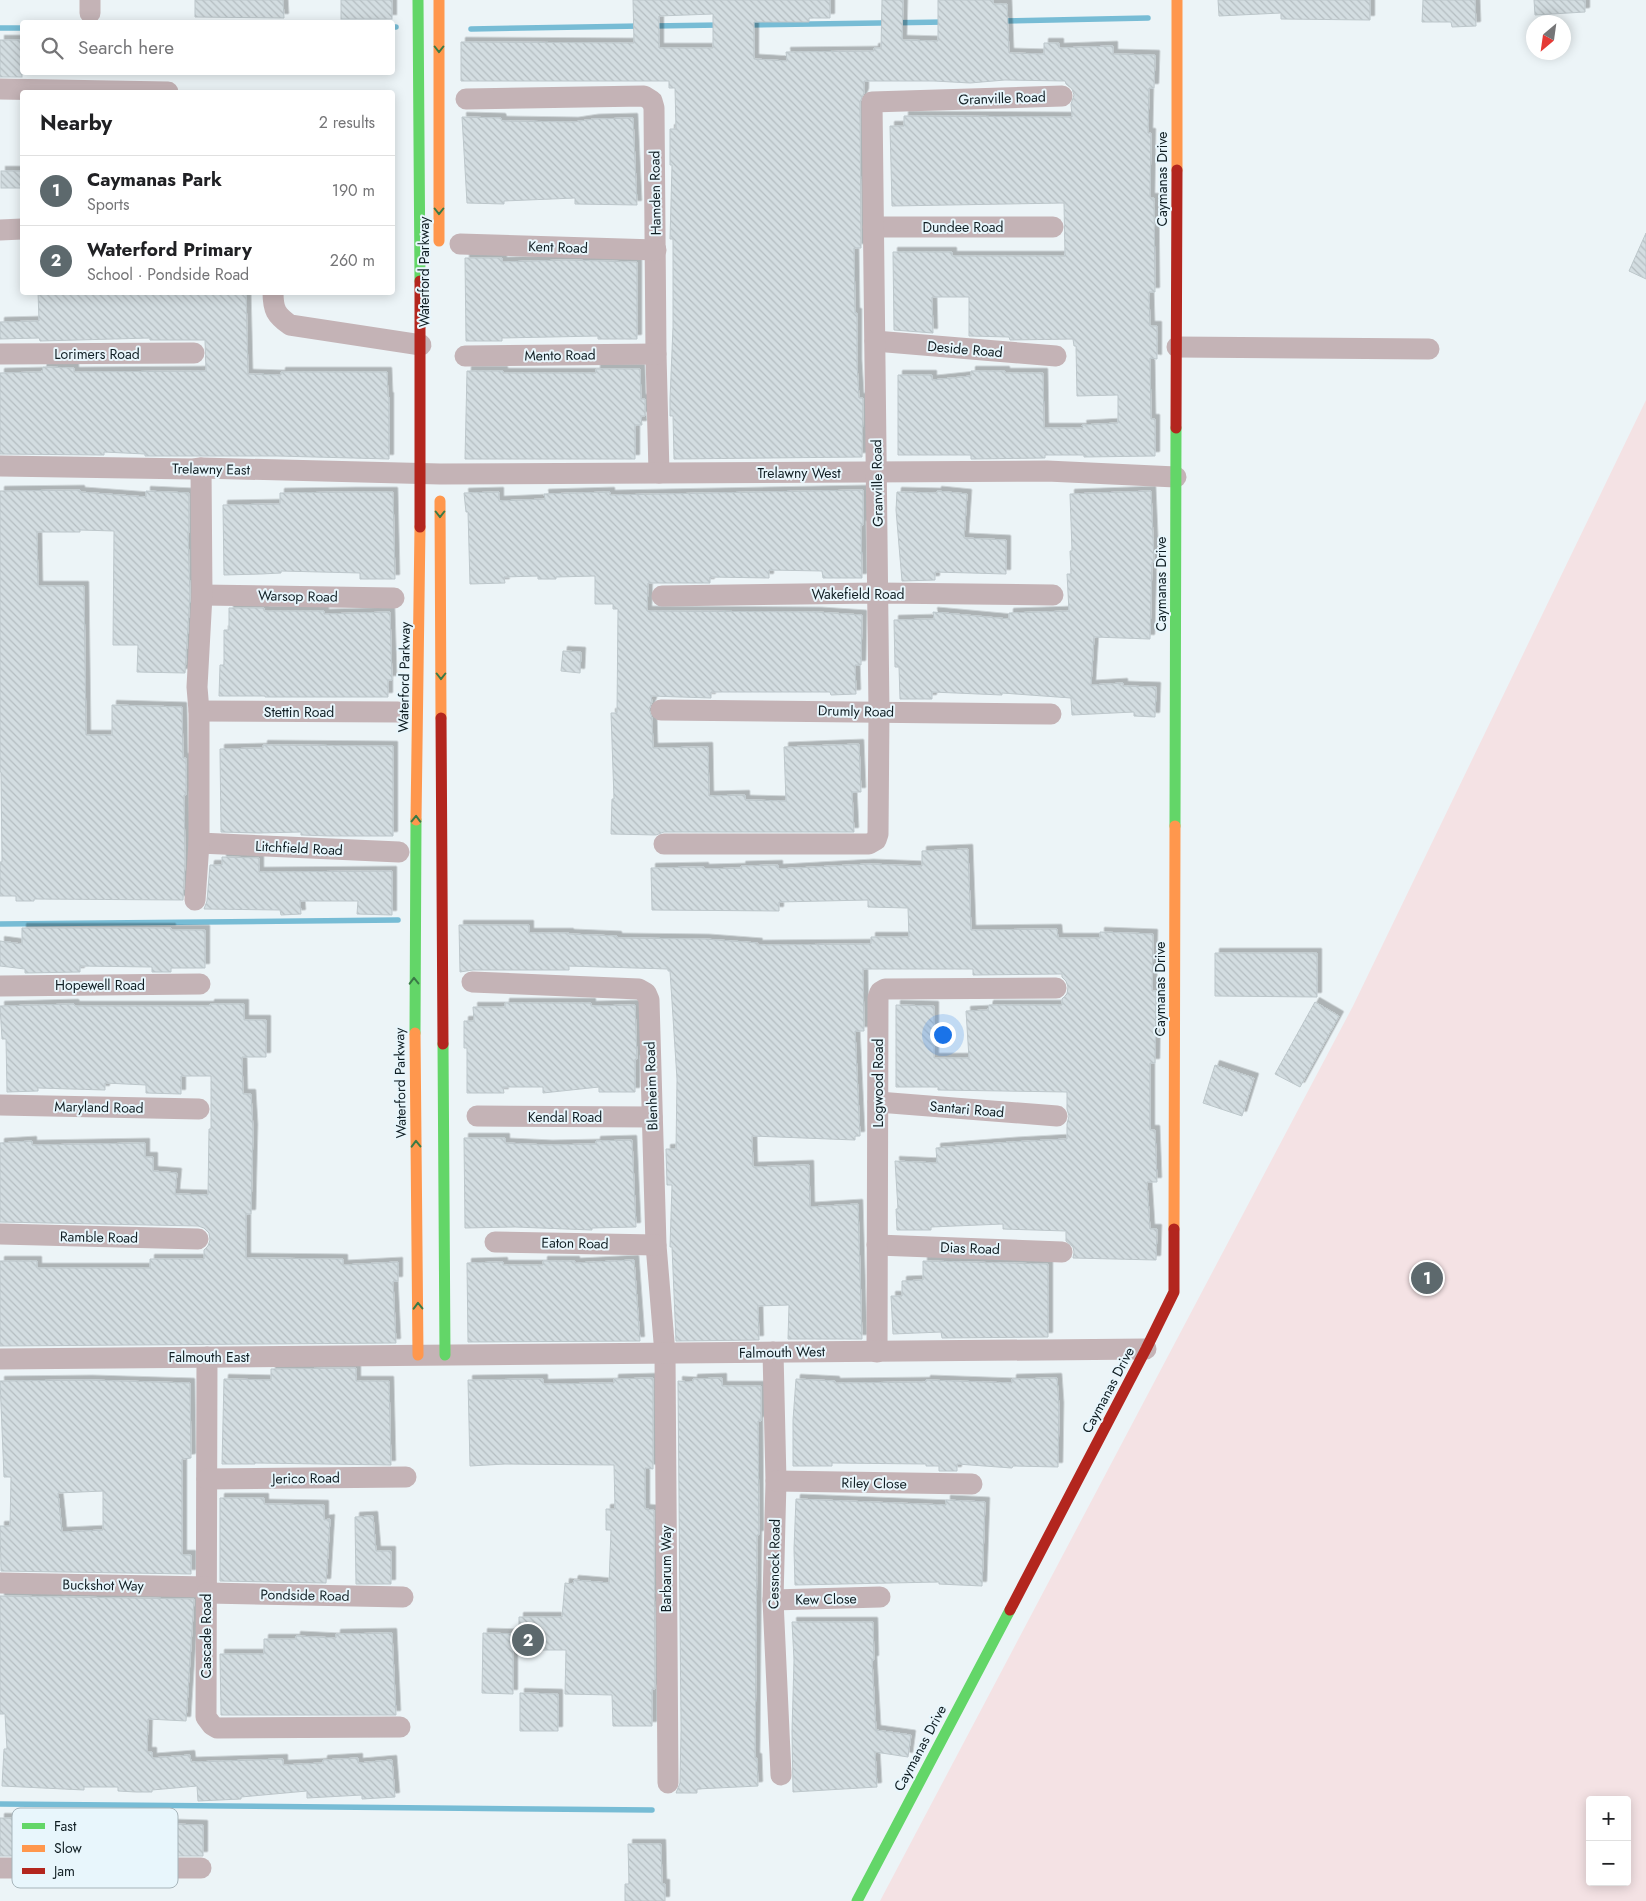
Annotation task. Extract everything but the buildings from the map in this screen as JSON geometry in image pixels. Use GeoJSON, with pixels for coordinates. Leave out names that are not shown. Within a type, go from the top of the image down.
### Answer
{"type":"FeatureCollection","features":[{"type":"Feature","properties":{"kind":"street","name":"Waterford Parkway"},"geometry":{"type":"LineString","coordinates":[[418,0],[421,345],[436,478],[445,1355]]}},
{"type":"Feature","properties":{"kind":"street","name":"Waterford Parkway"},"geometry":{"type":"LineString","coordinates":[[439,0],[439,256]]}},
{"type":"Feature","properties":{"kind":"street","name":"Caymanas Drive"},"geometry":{"type":"LineString","coordinates":[[857,1901],[1174,1292],[1177,0]]}},
{"type":"Feature","properties":{"kind":"street"},"geometry":{"type":"LineString","coordinates":[[0,89],[56,90]]}},
{"type":"Feature","properties":{"kind":"street","name":"Hamden Road"},"geometry":{"type":"LineString","coordinates":[[466,99],[644,96],[652,101],[654,108],[656,354],[660,473]]}},
{"type":"Feature","properties":{"kind":"street","name":"Granville Road"},"geometry":{"type":"LineString","coordinates":[[664,844],[869,844],[876,840],[878,834],[879,712],[872,102],[1062,96]]}},
{"type":"Feature","properties":{"kind":"street","name":"Dundee Road"},"geometry":{"type":"LineString","coordinates":[[873,227],[1053,227]]}},
{"type":"Feature","properties":{"kind":"street"},"geometry":{"type":"LineString","coordinates":[[0,230],[20,230]]}},
{"type":"Feature","properties":{"kind":"street","name":"Kent Road"},"geometry":{"type":"LineString","coordinates":[[460,244],[656,250]]}},
{"type":"Feature","properties":{"kind":"street"},"geometry":{"type":"LineString","coordinates":[[273,295],[273,305],[279,318],[290,325],[421,345]]}},
{"type":"Feature","properties":{"kind":"street","name":"Deside Road"},"geometry":{"type":"LineString","coordinates":[[875,341],[1056,356]]}},
{"type":"Feature","properties":{"kind":"street"},"geometry":{"type":"LineString","coordinates":[[1177,347],[1429,349]]}},
{"type":"Feature","properties":{"kind":"street","name":"Lorimers Road"},"geometry":{"type":"LineString","coordinates":[[0,354],[194,353]]}},
{"type":"Feature","properties":{"kind":"street","name":"Mento Road"},"geometry":{"type":"LineString","coordinates":[[465,356],[656,354]]}},
{"type":"Feature","properties":{"kind":"street","name":"Trelawny East"},"geometry":{"type":"LineString","coordinates":[[0,466],[202,468],[436,478]]}},
{"type":"Feature","properties":{"kind":"street"},"geometry":{"type":"LineString","coordinates":[[195,900],[199,844],[199,712],[197,687],[202,595],[202,468]]}},
{"type":"Feature","properties":{"kind":"street","name":"Trelawny West"},"geometry":{"type":"LineString","coordinates":[[436,478],[660,473],[1047,471],[1176,477]]}},
{"type":"Feature","properties":{"kind":"street","name":"Waterford Parkway"},"geometry":{"type":"LineString","coordinates":[[418,1355],[414,961],[436,478]]}},
{"type":"Feature","properties":{"kind":"street","name":"Wakefield Road"},"geometry":{"type":"LineString","coordinates":[[662,596],[878,593],[1053,594]]}},
{"type":"Feature","properties":{"kind":"street","name":"Warsop Road"},"geometry":{"type":"LineString","coordinates":[[202,595],[394,598]]}},
{"type":"Feature","properties":{"kind":"street","name":"Drumly Road"},"geometry":{"type":"LineString","coordinates":[[661,710],[1051,714]]}},
{"type":"Feature","properties":{"kind":"street","name":"Stettin Road"},"geometry":{"type":"LineString","coordinates":[[199,712],[398,712]]}},
{"type":"Feature","properties":{"kind":"street","name":"Litchfield Road"},"geometry":{"type":"LineString","coordinates":[[199,844],[399,852]]}},
{"type":"Feature","properties":{"kind":"street","name":"Blenheim Road"},"geometry":{"type":"LineString","coordinates":[[472,982],[639,989],[646,993],[649,1000],[656,1245],[665,1354]]}},
{"type":"Feature","properties":{"kind":"street","name":"Hopewell Road"},"geometry":{"type":"LineString","coordinates":[[0,986],[200,984]]}},
{"type":"Feature","properties":{"kind":"street","name":"Logwood Road"},"geometry":{"type":"LineString","coordinates":[[877,1352],[878,998],[880,992],[885,989],[1056,988]]}},
{"type":"Feature","properties":{"kind":"street","name":"Santari Road"},"geometry":{"type":"LineString","coordinates":[[878,1102],[1056,1116]]}},
{"type":"Feature","properties":{"kind":"street","name":"Maryland Road"},"geometry":{"type":"LineString","coordinates":[[0,1105],[199,1109]]}},
{"type":"Feature","properties":{"kind":"street","name":"Kendal Road"},"geometry":{"type":"LineString","coordinates":[[477,1116],[652,1117]]}},
{"type":"Feature","properties":{"kind":"street","name":"Ramble Road"},"geometry":{"type":"LineString","coordinates":[[0,1234],[198,1239]]}},
{"type":"Feature","properties":{"kind":"street","name":"Eaton Road"},"geometry":{"type":"LineString","coordinates":[[495,1242],[656,1245]]}},
{"type":"Feature","properties":{"kind":"street","name":"Dias Road"},"geometry":{"type":"LineString","coordinates":[[877,1245],[1062,1252]]}},
{"type":"Feature","properties":{"kind":"street","name":"Falmouth West"},"geometry":{"type":"LineString","coordinates":[[418,1355],[1146,1349]]}},
{"type":"Feature","properties":{"kind":"street","name":"Cessnock Road"},"geometry":{"type":"LineString","coordinates":[[773,1352],[776,1482],[773,1600],[781,1775]]}},
{"type":"Feature","properties":{"kind":"street","name":"Barbarum Way"},"geometry":{"type":"LineString","coordinates":[[665,1354],[668,1783]]}},
{"type":"Feature","properties":{"kind":"street","name":"Falmouth East"},"geometry":{"type":"LineString","coordinates":[[0,1358],[418,1355]]}},
{"type":"Feature","properties":{"kind":"street","name":"Cascade Road"},"geometry":{"type":"LineString","coordinates":[[207,1357],[206,1717],[217,1728],[400,1727]]}},
{"type":"Feature","properties":{"kind":"street","name":"Jerico Road"},"geometry":{"type":"LineString","coordinates":[[207,1479],[406,1476]]}},
{"type":"Feature","properties":{"kind":"street","name":"Riley Close"},"geometry":{"type":"LineString","coordinates":[[776,1482],[972,1484]]}},
{"type":"Feature","properties":{"kind":"street","name":"Buckshot Way"},"geometry":{"type":"LineString","coordinates":[[0,1582],[207,1590]]}},
{"type":"Feature","properties":{"kind":"street","name":"Pondside Road"},"geometry":{"type":"LineString","coordinates":[[207,1590],[403,1597]]}},
{"type":"Feature","properties":{"kind":"street","name":"Kew Close"},"geometry":{"type":"LineString","coordinates":[[773,1600],[880,1597]]}},
{"type":"Feature","properties":{"kind":"street"},"geometry":{"type":"LineString","coordinates":[[178,1868],[201,1868]]}},
{"type":"Feature","properties":{"kind":"shaded area"},"geometry":{"type":"Polygon","coordinates":[[[1646,400],[1646,1901],[880,1901],[1353,1006],[1646,400]]]}},
{"type":"Feature","properties":{"kind":"waterway"},"geometry":{"type":"LineString","coordinates":[[1000,21],[1148,18]]}},
{"type":"Feature","properties":{"kind":"waterway"},"geometry":{"type":"LineString","coordinates":[[747,25],[946,22]]}},
{"type":"Feature","properties":{"kind":"waterway"},"geometry":{"type":"LineString","coordinates":[[652,26],[721,25]]}},
{"type":"Feature","properties":{"kind":"waterway"},"geometry":{"type":"LineString","coordinates":[[471,29],[641,26]]}},
{"type":"Feature","properties":{"kind":"waterway"},"geometry":{"type":"LineString","coordinates":[[0,28],[20,28]]}},
{"type":"Feature","properties":{"kind":"waterway"},"geometry":{"type":"LineString","coordinates":[[0,924],[398,920]]}},
{"type":"Feature","properties":{"kind":"waterway"},"geometry":{"type":"LineString","coordinates":[[0,1804],[652,1810]]}},
{"type":"Feature","properties":{"kind":"traffic: fast"},"geometry":{"type":"LineString","coordinates":[[418,0],[420,281]]}},
{"type":"Feature","properties":{"kind":"traffic: fast"},"geometry":{"type":"LineString","coordinates":[[1175,826],[1176,428]]}},
{"type":"Feature","properties":{"kind":"traffic: fast"},"geometry":{"type":"LineString","coordinates":[[415,1033],[416,820]]}},
{"type":"Feature","properties":{"kind":"traffic: fast"},"geometry":{"type":"LineString","coordinates":[[443,1044],[445,1355]]}},
{"type":"Feature","properties":{"kind":"traffic: fast"},"geometry":{"type":"LineString","coordinates":[[857,1901],[1010,1610]]}},
{"type":"Feature","properties":{"kind":"traffic: slow"},"geometry":{"type":"LineString","coordinates":[[439,0],[439,241]]}},
{"type":"Feature","properties":{"kind":"traffic: slow"},"geometry":{"type":"LineString","coordinates":[[1177,0],[1177,170]]}},
{"type":"Feature","properties":{"kind":"traffic: slow"},"geometry":{"type":"LineString","coordinates":[[440,501],[441,718]]}},
{"type":"Feature","properties":{"kind":"traffic: slow"},"geometry":{"type":"LineString","coordinates":[[416,820],[420,527]]}},
{"type":"Feature","properties":{"kind":"traffic: slow"},"geometry":{"type":"LineString","coordinates":[[1174,1229],[1175,826]]}},
{"type":"Feature","properties":{"kind":"traffic: slow"},"geometry":{"type":"LineString","coordinates":[[415,1033],[418,1355]]}},
{"type":"Feature","properties":{"kind":"traffic: jam"},"geometry":{"type":"LineString","coordinates":[[1176,428],[1177,170]]}},
{"type":"Feature","properties":{"kind":"traffic: jam"},"geometry":{"type":"LineString","coordinates":[[420,281],[420,527]]}},
{"type":"Feature","properties":{"kind":"traffic: jam"},"geometry":{"type":"LineString","coordinates":[[441,718],[443,1044]]}},
{"type":"Feature","properties":{"kind":"traffic: jam"},"geometry":{"type":"LineString","coordinates":[[1010,1610],[1174,1292],[1174,1229]]}},
{"type":"Feature","properties":{"kind":"place","name":"Caymanas Park"},"geometry":{"type":"Point","coordinates":[1427,1278]}},
{"type":"Feature","properties":{"kind":"place","name":"Waterford Primary"},"geometry":{"type":"Point","coordinates":[528,1640]}}]}
